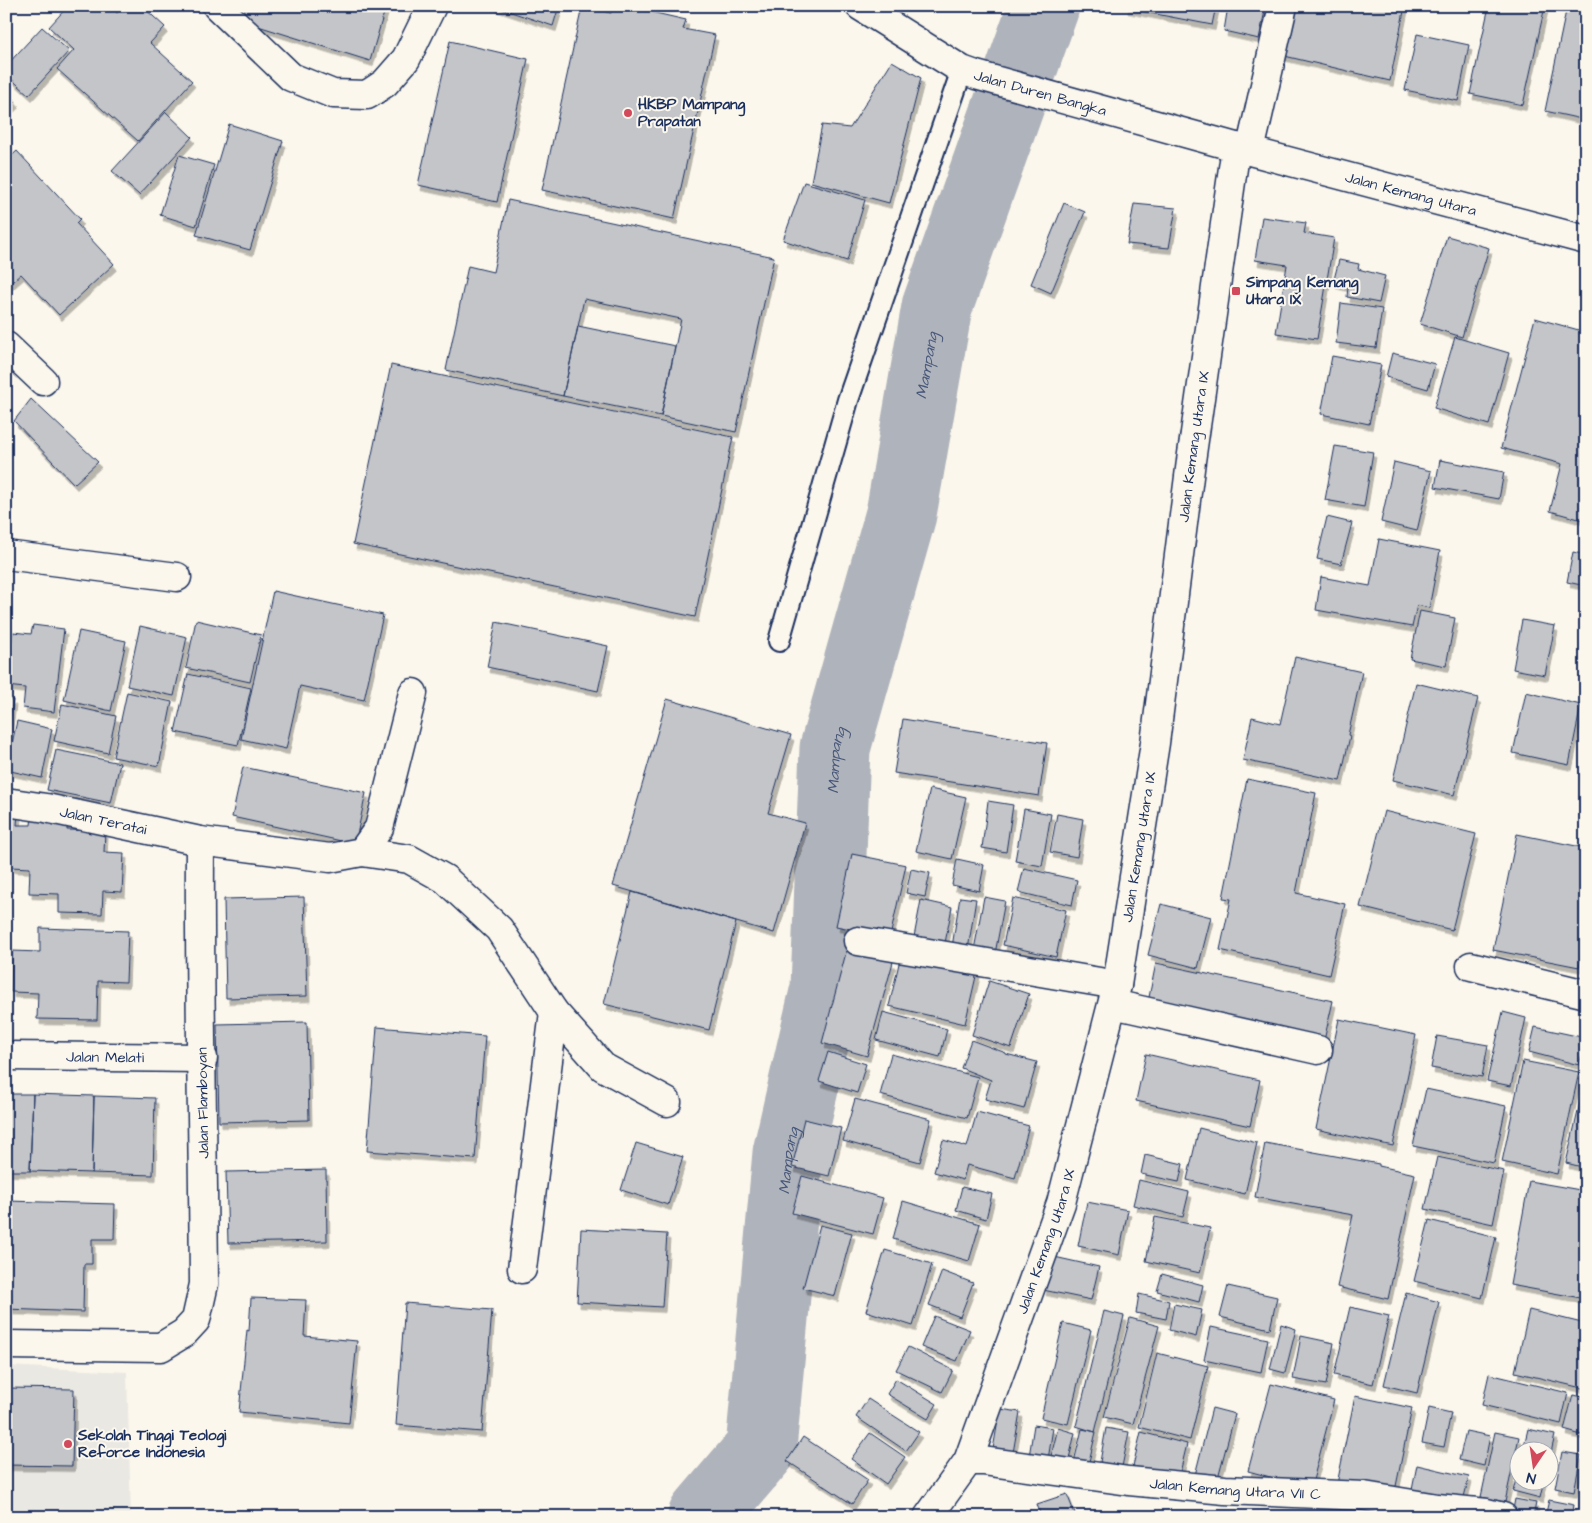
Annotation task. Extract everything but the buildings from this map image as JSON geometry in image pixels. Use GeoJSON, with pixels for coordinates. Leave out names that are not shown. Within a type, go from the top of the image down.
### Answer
{"type":"FeatureCollection","features":[{"type":"Feature","properties":{"kind":"street"},"geometry":{"type":"LineString","coordinates":[[217,6],[291,77],[334,94],[367,95],[385,83],[406,59],[432,6]]}},
{"type":"Feature","properties":{"kind":"street","name":"Jalan Kemang Utara IX"},"geometry":{"type":"LineString","coordinates":[[928,1517],[968,1461],[1061,1203],[1115,994],[1155,743],[1191,461],[1243,149],[1283,6]]}},
{"type":"Feature","properties":{"kind":"street","name":"Jalan Duren Bangka"},"geometry":{"type":"LineString","coordinates":[[866,8],[969,73],[1243,149]]}},
{"type":"Feature","properties":{"kind":"street","name":"Jalan Kemang Utara"},"geometry":{"type":"LineString","coordinates":[[1243,149],[1586,240]]}},
{"type":"Feature","properties":{"kind":"street"},"geometry":{"type":"LineString","coordinates":[[6,346],[43,381]]}},
{"type":"Feature","properties":{"kind":"street"},"geometry":{"type":"LineString","coordinates":[[6,555],[177,577]]}},
{"type":"Feature","properties":{"kind":"street"},"geometry":{"type":"LineString","coordinates":[[362,852],[380,828],[413,693]]}},
{"type":"Feature","properties":{"kind":"street","name":"Jalan Teratai"},"geometry":{"type":"LineString","coordinates":[[6,802],[46,808],[200,841],[330,858],[362,852],[409,859],[445,879],[499,929],[554,1012],[603,1067],[667,1102]]}},
{"type":"Feature","properties":{"kind":"street","name":"Jalan Flamboyan"},"geometry":{"type":"LineString","coordinates":[[6,1346],[161,1347],[184,1333],[196,1320],[204,1284],[200,841]]}},
{"type":"Feature","properties":{"kind":"street"},"geometry":{"type":"LineString","coordinates":[[858,941],[1115,994],[1318,1050]]}},
{"type":"Feature","properties":{"kind":"street"},"geometry":{"type":"LineString","coordinates":[[1470,966],[1586,994]]}},
{"type":"Feature","properties":{"kind":"street"},"geometry":{"type":"LineString","coordinates":[[522,1269],[554,1012]]}},
{"type":"Feature","properties":{"kind":"street","name":"Jalan Melati"},"geometry":{"type":"LineString","coordinates":[[6,1056],[202,1058]]}},
{"type":"Feature","properties":{"kind":"street","name":"Jalan Kemang Utara VII C"},"geometry":{"type":"LineString","coordinates":[[968,1461],[983,1461],[1129,1482],[1225,1490],[1364,1496],[1437,1508],[1487,1513],[1503,1517]]}},
{"type":"Feature","properties":{"kind":"lane"},"geometry":{"type":"LineString","coordinates":[[779,641],[848,400],[969,73]]}},
{"type":"Feature","properties":{"kind":"shaded area","name":"Sekolah Tinggi Teologi Reforce Indonesia"},"geometry":{"type":"Polygon","coordinates":[[[6,1366],[127,1372],[131,1517],[6,1517],[6,1366]]]}},
{"type":"Feature","properties":{"kind":"waterway","name":"Mampang"},"geometry":{"type":"LineString","coordinates":[[703,1517],[761,1449],[788,1153],[826,988],[835,748],[901,514],[937,307],[1044,6]]}},
{"type":"Feature","properties":{"kind":"place","name":"HKBP Mampang Prapatan"},"geometry":{"type":"Point","coordinates":[628,113]}},
{"type":"Feature","properties":{"kind":"place","name":"Simpang Kemang Utara IX"},"geometry":{"type":"Point","coordinates":[1236,291]}},
{"type":"Feature","properties":{"kind":"place","name":"Sekolah Tinggi Teologi Reforce Indonesia"},"geometry":{"type":"Point","coordinates":[68,1444]}}]}
